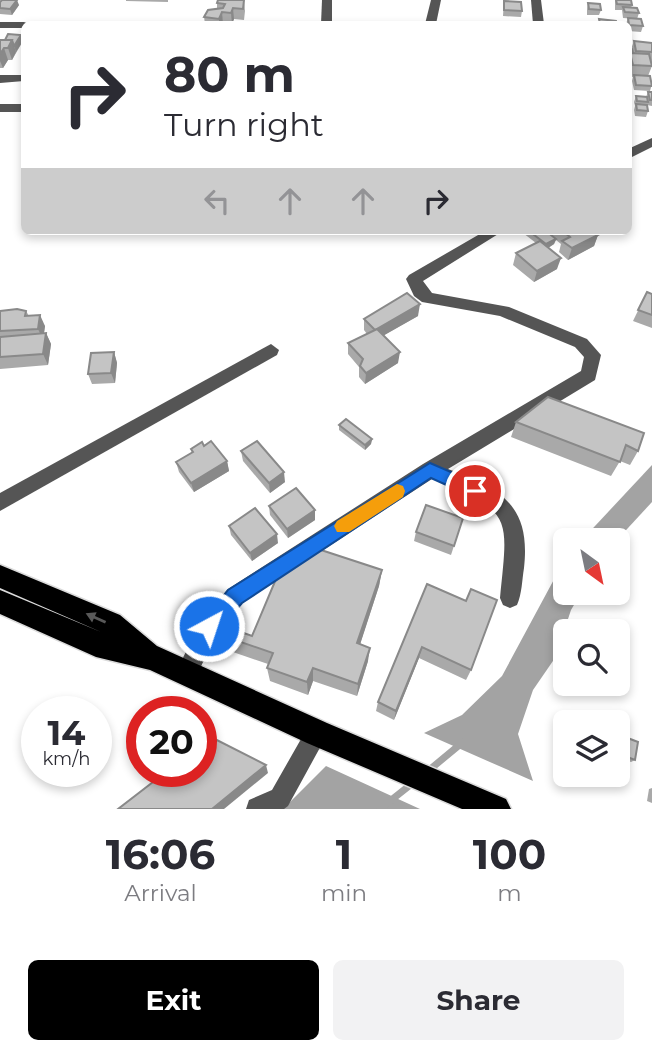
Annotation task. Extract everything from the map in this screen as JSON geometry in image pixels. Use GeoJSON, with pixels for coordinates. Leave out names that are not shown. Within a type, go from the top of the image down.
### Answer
{"type":"FeatureCollection","features":[{"type":"Feature","properties":{"kind":"highway"},"geometry":{"type":"LineString","coordinates":[[0,576],[111,624],[152,657]]}},
{"type":"Feature","properties":{"kind":"highway"},"geometry":{"type":"LineString","coordinates":[[0,602],[96,644],[152,657],[317,733],[496,809]]}},
{"type":"Feature","properties":{"kind":"street"},"geometry":{"type":"LineString","coordinates":[[327,0],[327,21]]}},
{"type":"Feature","properties":{"kind":"street"},"geometry":{"type":"LineString","coordinates":[[431,21],[436,0]]}},
{"type":"Feature","properties":{"kind":"street"},"geometry":{"type":"LineString","coordinates":[[536,0],[539,21]]}},
{"type":"Feature","properties":{"kind":"street"},"geometry":{"type":"LineString","coordinates":[[0,25],[21,25]]}},
{"type":"Feature","properties":{"kind":"street"},"geometry":{"type":"LineString","coordinates":[[0,79],[21,78]]}},
{"type":"Feature","properties":{"kind":"street"},"geometry":{"type":"LineString","coordinates":[[0,108],[21,108]]}},
{"type":"Feature","properties":{"kind":"street"},"geometry":{"type":"LineString","coordinates":[[632,153],[652,142]]}},
{"type":"Feature","properties":{"kind":"street"},"geometry":{"type":"LineString","coordinates":[[187,672],[209,626],[235,596],[430,470],[589,375],[593,355],[580,342],[503,311],[428,298],[419,292],[414,279],[489,235]]}},
{"type":"Feature","properties":{"kind":"street"},"geometry":{"type":"LineString","coordinates":[[0,503],[271,350]]}},
{"type":"Feature","properties":{"kind":"street"},"geometry":{"type":"LineString","coordinates":[[430,470],[490,499],[505,510],[515,527],[510,598]]}},
{"type":"Feature","properties":{"kind":"street"},"geometry":{"type":"LineString","coordinates":[[258,809],[280,798],[317,733]]}},
{"type":"Feature","properties":{"kind":"shaded area"},"geometry":{"type":"Polygon","coordinates":[[[652,465],[652,502],[628,528],[593,528],[652,465]]]}},
{"type":"Feature","properties":{"kind":"shaded area"},"geometry":{"type":"Polygon","coordinates":[[[553,581],[553,606],[573,606],[568,619],[553,619],[553,661],[533,690],[518,734],[533,781],[424,733],[462,715],[502,676],[553,581]]]}},
{"type":"Feature","properties":{"kind":"shaded area"},"geometry":{"type":"Polygon","coordinates":[[[326,766],[420,809],[283,809],[326,766]]]}},
{"type":"Feature","properties":{"kind":"building"},"geometry":{"type":"Polygon","coordinates":[[[2,0],[17,0],[10,9],[0,8],[2,0]]]}},
{"type":"Feature","properties":{"kind":"building"},"geometry":{"type":"Polygon","coordinates":[[[218,0],[244,0],[243,9],[233,8],[231,13],[222,12],[219,19],[204,17],[208,10],[223,8],[225,4],[217,3],[218,0]]]}},
{"type":"Feature","properties":{"kind":"building"},"geometry":{"type":"Polygon","coordinates":[[[616,0],[631,0],[632,5],[617,4],[616,0]]]}},
{"type":"Feature","properties":{"kind":"building"},"geometry":{"type":"Polygon","coordinates":[[[504,1],[521,2],[522,11],[504,10],[504,1]]]}},
{"type":"Feature","properties":{"kind":"building"},"geometry":{"type":"Polygon","coordinates":[[[588,3],[600,4],[601,10],[589,9],[588,3]]]}},
{"type":"Feature","properties":{"kind":"building"},"geometry":{"type":"Polygon","coordinates":[[[623,7],[637,8],[639,13],[625,12],[623,7]]]}},
{"type":"Feature","properties":{"kind":"building"},"geometry":{"type":"Polygon","coordinates":[[[628,18],[641,19],[643,26],[632,25],[632,21],[628,21],[628,18]]]}},
{"type":"Feature","properties":{"kind":"building"},"geometry":{"type":"Polygon","coordinates":[[[8,34],[21,35],[14,46],[12,40],[5,40],[8,34]]]}},
{"type":"Feature","properties":{"kind":"building"},"geometry":{"type":"Polygon","coordinates":[[[0,40],[12,40],[8,48],[4,48],[0,54],[0,40]]]}},
{"type":"Feature","properties":{"kind":"building"},"geometry":{"type":"Polygon","coordinates":[[[634,41],[652,43],[652,52],[636,51],[634,41]]]}},
{"type":"Feature","properties":{"kind":"building"},"geometry":{"type":"Polygon","coordinates":[[[632,53],[649,54],[652,66],[633,65],[632,53]]]}},
{"type":"Feature","properties":{"kind":"building"},"geometry":{"type":"Polygon","coordinates":[[[634,75],[650,76],[652,86],[636,85],[634,75]]]}},
{"type":"Feature","properties":{"kind":"building"},"geometry":{"type":"Polygon","coordinates":[[[636,96],[647,97],[648,102],[637,101],[636,96]]]}},
{"type":"Feature","properties":{"kind":"building"},"geometry":{"type":"Polygon","coordinates":[[[636,104],[647,105],[648,111],[637,110],[636,104]]]}},
{"type":"Feature","properties":{"kind":"building"},"geometry":{"type":"Polygon","coordinates":[[[534,235],[551,235],[556,239],[546,244],[534,235]]]}},
{"type":"Feature","properties":{"kind":"building"},"geometry":{"type":"Polygon","coordinates":[[[568,235],[598,235],[572,248],[562,241],[570,237],[568,235]]]}},
{"type":"Feature","properties":{"kind":"building"},"geometry":{"type":"Polygon","coordinates":[[[540,241],[561,258],[537,271],[516,253],[540,241]]]}},
{"type":"Feature","properties":{"kind":"building"},"geometry":{"type":"Polygon","coordinates":[[[647,292],[652,294],[652,315],[638,310],[647,292]]]}},
{"type":"Feature","properties":{"kind":"building"},"geometry":{"type":"Polygon","coordinates":[[[407,293],[420,304],[375,330],[364,319],[407,293]]]}},
{"type":"Feature","properties":{"kind":"building"},"geometry":{"type":"Polygon","coordinates":[[[0,311],[26,311],[25,316],[40,315],[38,329],[0,331],[0,311]]]}},
{"type":"Feature","properties":{"kind":"building"},"geometry":{"type":"Polygon","coordinates":[[[377,329],[400,352],[366,373],[360,366],[363,359],[348,343],[377,329]]]}},
{"type":"Feature","properties":{"kind":"building"},"geometry":{"type":"Polygon","coordinates":[[[46,333],[43,354],[0,357],[0,337],[46,333]]]}},
{"type":"Feature","properties":{"kind":"building"},"geometry":{"type":"Polygon","coordinates":[[[114,352],[111,373],[88,374],[91,353],[114,352]]]}},
{"type":"Feature","properties":{"kind":"building"},"geometry":{"type":"Polygon","coordinates":[[[548,397],[644,433],[638,451],[626,445],[620,462],[516,422],[548,397]]]}},
{"type":"Feature","properties":{"kind":"building"},"geometry":{"type":"Polygon","coordinates":[[[346,419],[372,439],[365,445],[339,425],[346,419]]]}},
{"type":"Feature","properties":{"kind":"building"},"geometry":{"type":"Polygon","coordinates":[[[211,441],[227,461],[191,483],[176,462],[193,452],[191,449],[202,442],[204,446],[211,441]]]}},
{"type":"Feature","properties":{"kind":"building"},"geometry":{"type":"Polygon","coordinates":[[[257,441],[284,472],[269,483],[241,451],[257,441]]]}},
{"type":"Feature","properties":{"kind":"building"},"geometry":{"type":"Polygon","coordinates":[[[296,488],[315,510],[287,529],[269,506],[296,488]]]}},
{"type":"Feature","properties":{"kind":"building"},"geometry":{"type":"Polygon","coordinates":[[[426,505],[463,518],[454,546],[416,532],[426,505]]]}},
{"type":"Feature","properties":{"kind":"building"},"geometry":{"type":"Polygon","coordinates":[[[255,508],[277,534],[250,553],[229,526],[255,508]]]}},
{"type":"Feature","properties":{"kind":"building"},"geometry":{"type":"Polygon","coordinates":[[[318,549],[382,570],[357,643],[370,648],[358,684],[313,668],[307,682],[267,668],[273,653],[226,637],[230,628],[252,636],[276,579],[318,549]]]}},
{"type":"Feature","properties":{"kind":"building"},"geometry":{"type":"Polygon","coordinates":[[[427,584],[466,601],[471,589],[497,600],[471,670],[422,647],[396,711],[378,702],[427,584]]]}},
{"type":"Feature","properties":{"kind":"building"},"geometry":{"type":"Polygon","coordinates":[[[630,739],[638,742],[635,760],[630,758],[630,739]]]}},
{"type":"Feature","properties":{"kind":"building"},"geometry":{"type":"Polygon","coordinates":[[[217,740],[266,765],[212,809],[118,809],[147,787],[217,787],[217,740]]]}},
{"type":"Feature","properties":{"kind":"waterway"},"geometry":{"type":"LineString","coordinates":[[428,771],[463,742]]}},
{"type":"Feature","properties":{"kind":"waterway"},"geometry":{"type":"LineString","coordinates":[[380,809],[414,782]]}},
{"type":"Feature","properties":{"kind":"slow traffic"},"geometry":{"type":"LineString","coordinates":[[343,526],[397,491]]}},
{"type":"Feature","properties":{"kind":"route"},"geometry":{"type":"LineString","coordinates":[[209,626],[235,596],[430,470],[475,491]]}}]}
